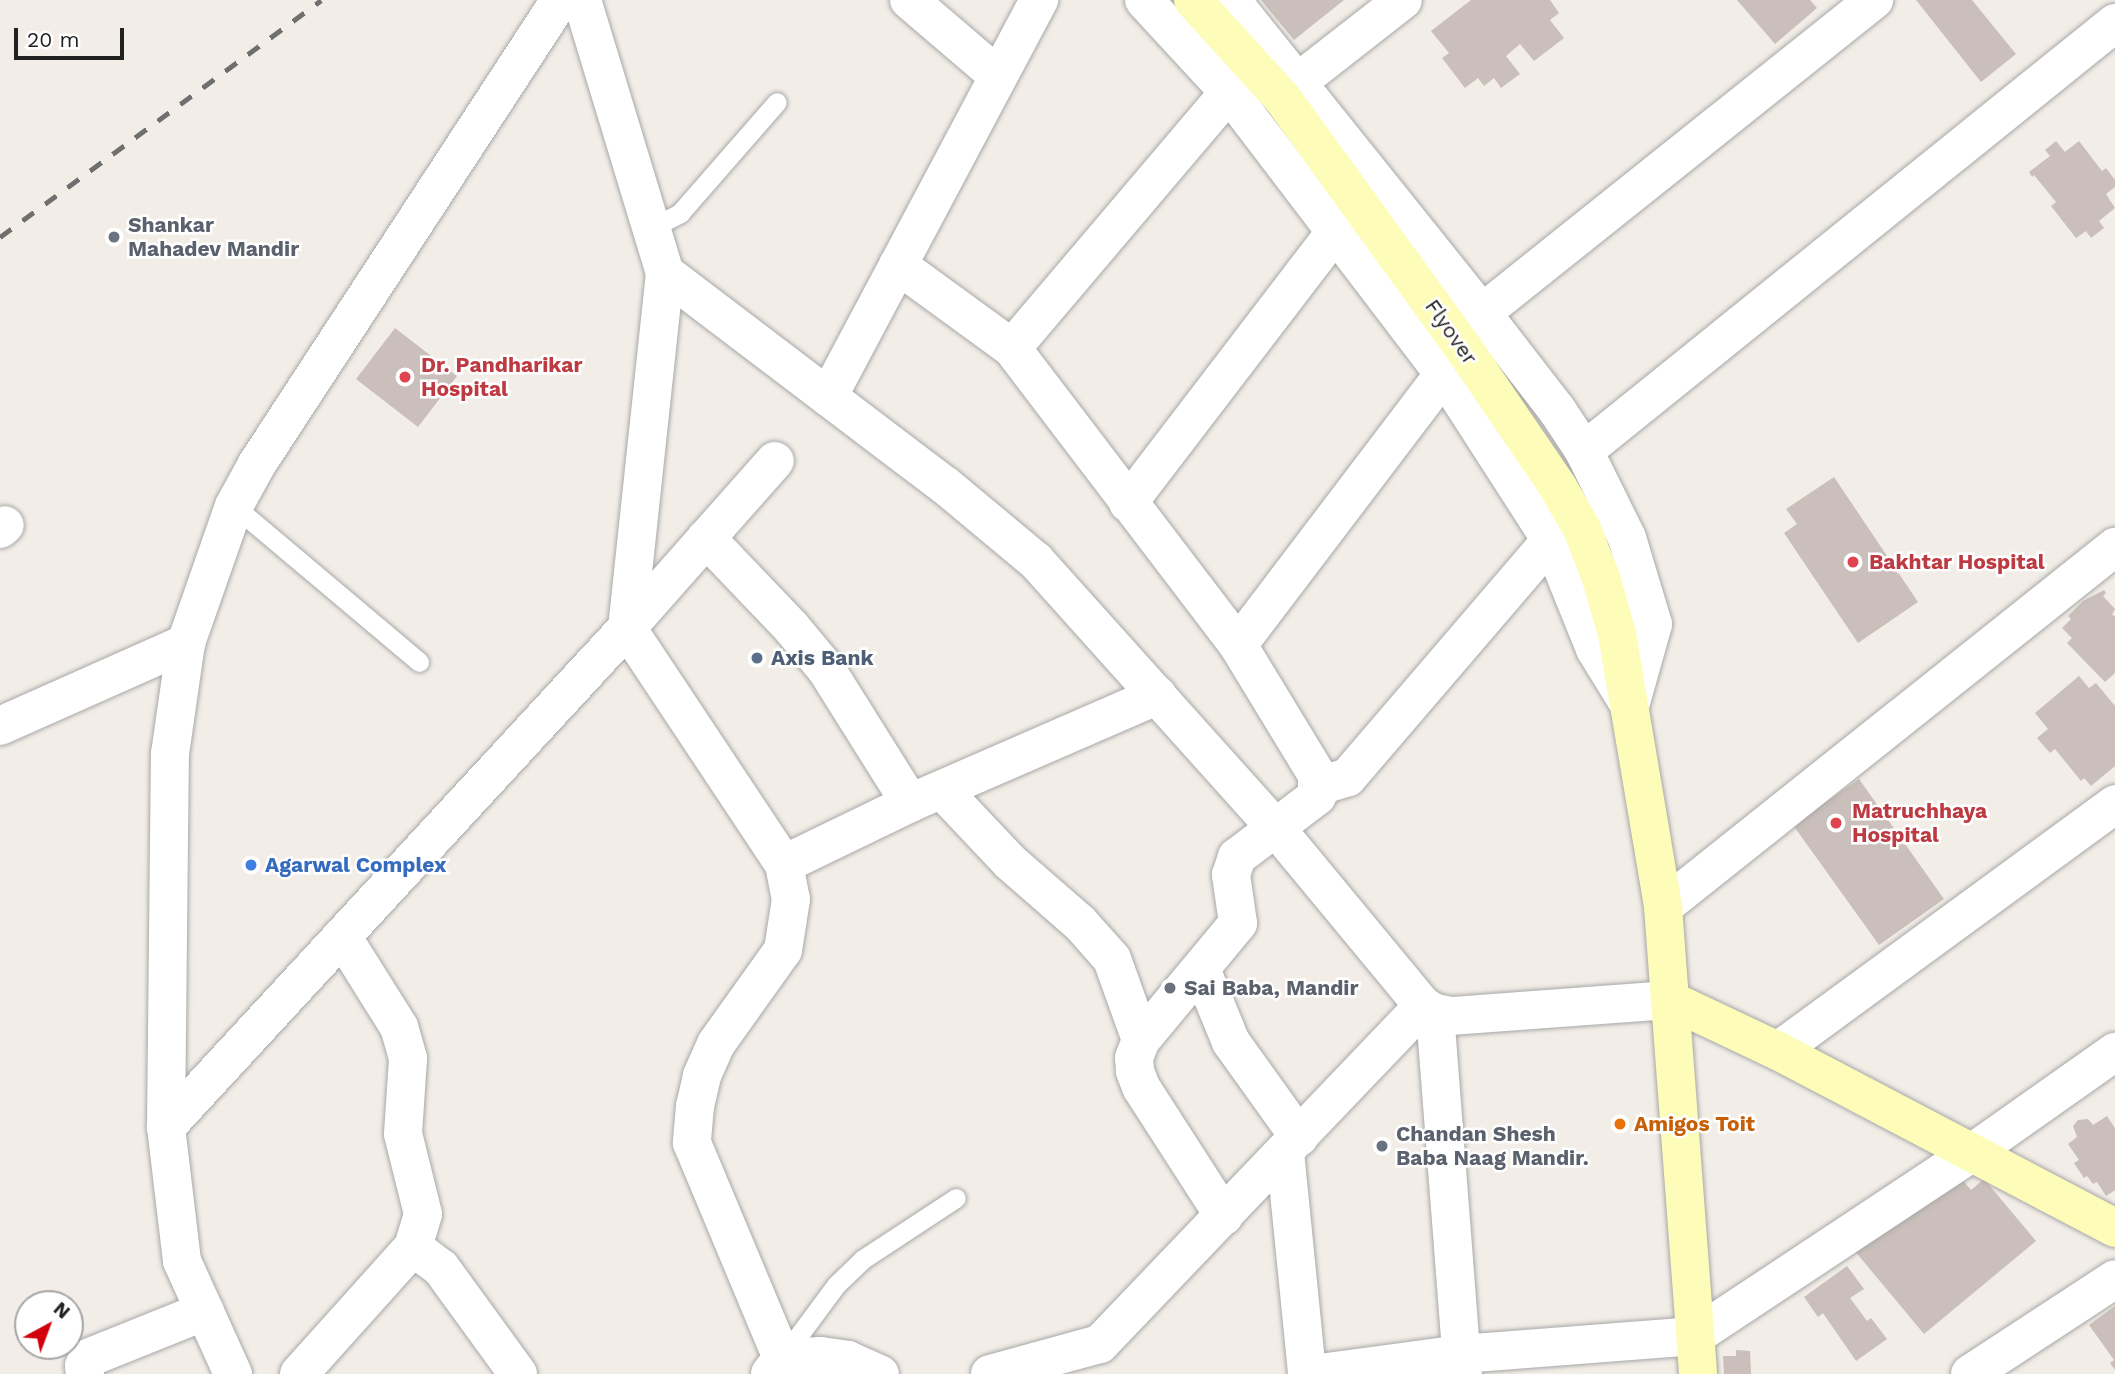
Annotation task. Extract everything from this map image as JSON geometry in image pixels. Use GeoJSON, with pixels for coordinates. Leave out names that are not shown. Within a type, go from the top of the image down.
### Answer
{"type":"FeatureCollection","features":[{"type":"Feature","properties":{"kind":"main road","name":"Flyover"},"geometry":{"type":"LineString","coordinates":[[1193,0],[1283,99],[1464,349],[1550,475],[1582,529],[1601,578],[1617,634],[1663,907],[1698,1374]]}},
{"type":"Feature","properties":{"kind":"main road"},"geometry":{"type":"LineString","coordinates":[[1670,1000],[1778,1051],[2115,1228]]}},
{"type":"Feature","properties":{"kind":"street"},"geometry":{"type":"LineString","coordinates":[[233,1374],[182,1261],[166,1127],[170,754],[186,643],[234,506],[257,464],[561,0]]}},
{"type":"Feature","properties":{"kind":"street"},"geometry":{"type":"LineString","coordinates":[[582,0],[665,273],[627,628],[784,864],[791,900],[783,950],[716,1044],[702,1076],[695,1106],[692,1143],[776,1366],[821,1356],[848,1360],[880,1374]]}},
{"type":"Feature","properties":{"kind":"street"},"geometry":{"type":"LineString","coordinates":[[909,0],[998,76]]}},
{"type":"Feature","properties":{"kind":"street"},"geometry":{"type":"LineString","coordinates":[[828,397],[1039,0]]}},
{"type":"Feature","properties":{"kind":"street"},"geometry":{"type":"LineString","coordinates":[[1144,0],[1229,92],[1334,234],[1444,374],[1551,540],[1595,649],[1630,706]]}},
{"type":"Feature","properties":{"kind":"street"},"geometry":{"type":"LineString","coordinates":[[1230,0],[1482,313],[1557,410],[1584,451],[1627,538],[1653,624],[1630,706]]}},
{"type":"Feature","properties":{"kind":"street"},"geometry":{"type":"LineString","coordinates":[[1298,82],[1403,0]]}},
{"type":"Feature","properties":{"kind":"street"},"geometry":{"type":"LineString","coordinates":[[1482,313],[1874,0]]}},
{"type":"Feature","properties":{"kind":"street"},"geometry":{"type":"LineString","coordinates":[[1584,451],[2115,23]]}},
{"type":"Feature","properties":{"kind":"street"},"geometry":{"type":"LineString","coordinates":[[1013,348],[1229,92]]}},
{"type":"Feature","properties":{"kind":"street"},"geometry":{"type":"LineString","coordinates":[[1128,503],[1334,234]]}},
{"type":"Feature","properties":{"kind":"street"},"geometry":{"type":"LineString","coordinates":[[898,265],[1013,348],[1238,645],[1317,775],[1317,796],[1237,857],[1233,866],[1238,923],[1142,1040],[1134,1058],[1141,1087],[1224,1216]]}},
{"type":"Feature","properties":{"kind":"street"},"geometry":{"type":"LineString","coordinates":[[665,273],[946,486],[1036,561],[1275,827],[1429,1009],[1452,1016],[1670,1000]]}},
{"type":"Feature","properties":{"kind":"street"},"geometry":{"type":"LineString","coordinates":[[1238,645],[1444,374]]}},
{"type":"Feature","properties":{"kind":"street"},"geometry":{"type":"LineString","coordinates":[[166,1127],[627,628],[775,461]]}},
{"type":"Feature","properties":{"kind":"street"},"geometry":{"type":"LineString","coordinates":[[706,538],[792,626],[926,797],[1010,862],[1080,923],[1112,959],[1142,1040]]}},
{"type":"Feature","properties":{"kind":"street"},"geometry":{"type":"LineString","coordinates":[[1319,786],[1348,777],[1551,540]]}},
{"type":"Feature","properties":{"kind":"street"},"geometry":{"type":"LineString","coordinates":[[1663,907],[2115,547]]}},
{"type":"Feature","properties":{"kind":"street"},"geometry":{"type":"LineString","coordinates":[[0,726],[186,643]]}},
{"type":"Feature","properties":{"kind":"street"},"geometry":{"type":"LineString","coordinates":[[784,864],[926,797],[1158,695]]}},
{"type":"Feature","properties":{"kind":"street"},"geometry":{"type":"LineString","coordinates":[[1778,1051],[2115,804]]}},
{"type":"Feature","properties":{"kind":"street"},"geometry":{"type":"LineString","coordinates":[[299,1374],[413,1247],[423,1214],[403,1134],[408,1058],[398,1027],[342,936]]}},
{"type":"Feature","properties":{"kind":"street"},"geometry":{"type":"LineString","coordinates":[[1202,969],[1231,1042],[1292,1145],[1310,1374],[1462,1364],[1695,1336],[1973,1152],[2115,1052]]}},
{"type":"Feature","properties":{"kind":"street"},"geometry":{"type":"LineString","coordinates":[[990,1374],[1102,1359],[1224,1216],[1429,1009]]}},
{"type":"Feature","properties":{"kind":"street"},"geometry":{"type":"LineString","coordinates":[[1429,1009],[1462,1364]]}},
{"type":"Feature","properties":{"kind":"street"},"geometry":{"type":"LineString","coordinates":[[413,1247],[441,1268],[518,1374]]}},
{"type":"Feature","properties":{"kind":"street"},"geometry":{"type":"LineString","coordinates":[[1970,1374],[2115,1279]]}},
{"type":"Feature","properties":{"kind":"street"},"geometry":{"type":"LineString","coordinates":[[85,1374],[84,1366],[88,1357],[205,1311]]}},
{"type":"Feature","properties":{"kind":"lane"},"geometry":{"type":"LineString","coordinates":[[651,228],[680,213],[776,102]]}},
{"type":"Feature","properties":{"kind":"lane"},"geometry":{"type":"LineString","coordinates":[[234,506],[418,662]]}},
{"type":"Feature","properties":{"kind":"lane"},"geometry":{"type":"LineString","coordinates":[[776,1366],[836,1285],[863,1259],[956,1198]]}},
{"type":"Feature","properties":{"kind":"building"},"geometry":{"type":"Polygon","coordinates":[[[1261,0],[1344,0],[1294,40],[1261,0]]]}},
{"type":"Feature","properties":{"kind":"building"},"geometry":{"type":"Polygon","coordinates":[[[1471,0],[1550,0],[1559,13],[1550,20],[1564,38],[1534,61],[1520,44],[1506,56],[1520,74],[1501,88],[1494,78],[1484,86],[1478,78],[1465,88],[1442,58],[1449,53],[1431,31],[1471,0]]]}},
{"type":"Feature","properties":{"kind":"building"},"geometry":{"type":"Polygon","coordinates":[[[1737,0],[1810,0],[1817,8],[1775,44],[1737,0]]]}},
{"type":"Feature","properties":{"kind":"building"},"geometry":{"type":"Polygon","coordinates":[[[1916,0],[1972,0],[2016,54],[1981,82],[1916,0]]]}},
{"type":"Feature","properties":{"kind":"building"},"geometry":{"type":"Polygon","coordinates":[[[2056,141],[2065,152],[2079,141],[2102,171],[2106,168],[2115,180],[2115,187],[2106,194],[2115,208],[2099,221],[2104,228],[2091,238],[2086,231],[2076,238],[2051,206],[2056,202],[2029,172],[2050,156],[2045,150],[2056,141]]]}},
{"type":"Feature","properties":{"kind":"building"},"geometry":{"type":"Polygon","coordinates":[[[395,328],[457,376],[418,427],[356,379],[395,328]]]}},
{"type":"Feature","properties":{"kind":"building"},"geometry":{"type":"Polygon","coordinates":[[[1834,477],[1918,602],[1858,643],[1784,533],[1797,524],[1786,509],[1834,477]]]}},
{"type":"Feature","properties":{"kind":"building"},"geometry":{"type":"Polygon","coordinates":[[[2104,590],[2106,593],[2103,596],[2115,609],[2112,615],[2115,616],[2115,673],[2105,682],[2067,643],[2072,638],[2062,628],[2071,619],[2068,616],[2083,601],[2104,590]]]}},
{"type":"Feature","properties":{"kind":"building"},"geometry":{"type":"Polygon","coordinates":[[[2079,676],[2089,688],[2096,683],[2115,706],[2115,766],[2091,786],[2084,778],[2081,781],[2055,749],[2050,753],[2037,738],[2048,729],[2035,713],[2079,676]]]}},
{"type":"Feature","properties":{"kind":"building"},"geometry":{"type":"Polygon","coordinates":[[[1859,779],[1944,899],[1879,945],[1793,825],[1859,779]]]}},
{"type":"Feature","properties":{"kind":"building"},"geometry":{"type":"Polygon","coordinates":[[[2107,1116],[2115,1128],[2115,1190],[2106,1196],[2097,1182],[2093,1184],[2087,1176],[2084,1178],[2074,1163],[2079,1160],[2068,1144],[2077,1137],[2073,1126],[2078,1120],[2088,1119],[2093,1125],[2107,1116]]]}},
{"type":"Feature","properties":{"kind":"building"},"geometry":{"type":"Polygon","coordinates":[[[1952,1167],[1971,1190],[1984,1179],[2036,1241],[1924,1334],[1854,1250],[1952,1167]]]}},
{"type":"Feature","properties":{"kind":"building"},"geometry":{"type":"Polygon","coordinates":[[[1847,1266],[1864,1289],[1850,1298],[1867,1321],[1871,1318],[1887,1339],[1856,1361],[1823,1313],[1818,1317],[1804,1297],[1847,1266]]]}},
{"type":"Feature","properties":{"kind":"building"},"geometry":{"type":"Polygon","coordinates":[[[2115,1306],[2115,1370],[2110,1363],[2114,1360],[2089,1325],[2115,1306]]]}},
{"type":"Feature","properties":{"kind":"building"},"geometry":{"type":"Polygon","coordinates":[[[1736,1350],[1750,1351],[1751,1374],[1724,1374],[1723,1356],[1736,1356],[1736,1350]]]}},
{"type":"Feature","properties":{"kind":"railway"},"geometry":{"type":"LineString","coordinates":[[0,237],[321,0]]}},
{"type":"Feature","properties":{"kind":"place","name":"Shankar Mahadev Mandir"},"geometry":{"type":"Point","coordinates":[114,237]}},
{"type":"Feature","properties":{"kind":"place","name":"Dr. Pandharikar Hospital"},"geometry":{"type":"Point","coordinates":[405,377]}},
{"type":"Feature","properties":{"kind":"place","name":"Bakhtar Hospital"},"geometry":{"type":"Point","coordinates":[1853,562]}},
{"type":"Feature","properties":{"kind":"place","name":"Axis Bank"},"geometry":{"type":"Point","coordinates":[757,658]}},
{"type":"Feature","properties":{"kind":"place","name":"Matruchhaya Hospital"},"geometry":{"type":"Point","coordinates":[1836,823]}},
{"type":"Feature","properties":{"kind":"place","name":"Agarwal Complex"},"geometry":{"type":"Point","coordinates":[251,865]}},
{"type":"Feature","properties":{"kind":"place","name":"Sai Baba, Mandir"},"geometry":{"type":"Point","coordinates":[1170,988]}},
{"type":"Feature","properties":{"kind":"place","name":"Amigos Toit"},"geometry":{"type":"Point","coordinates":[1620,1124]}},
{"type":"Feature","properties":{"kind":"place","name":"Chandan Shesh Baba Naag Mandir."},"geometry":{"type":"Point","coordinates":[1382,1146]}}]}
